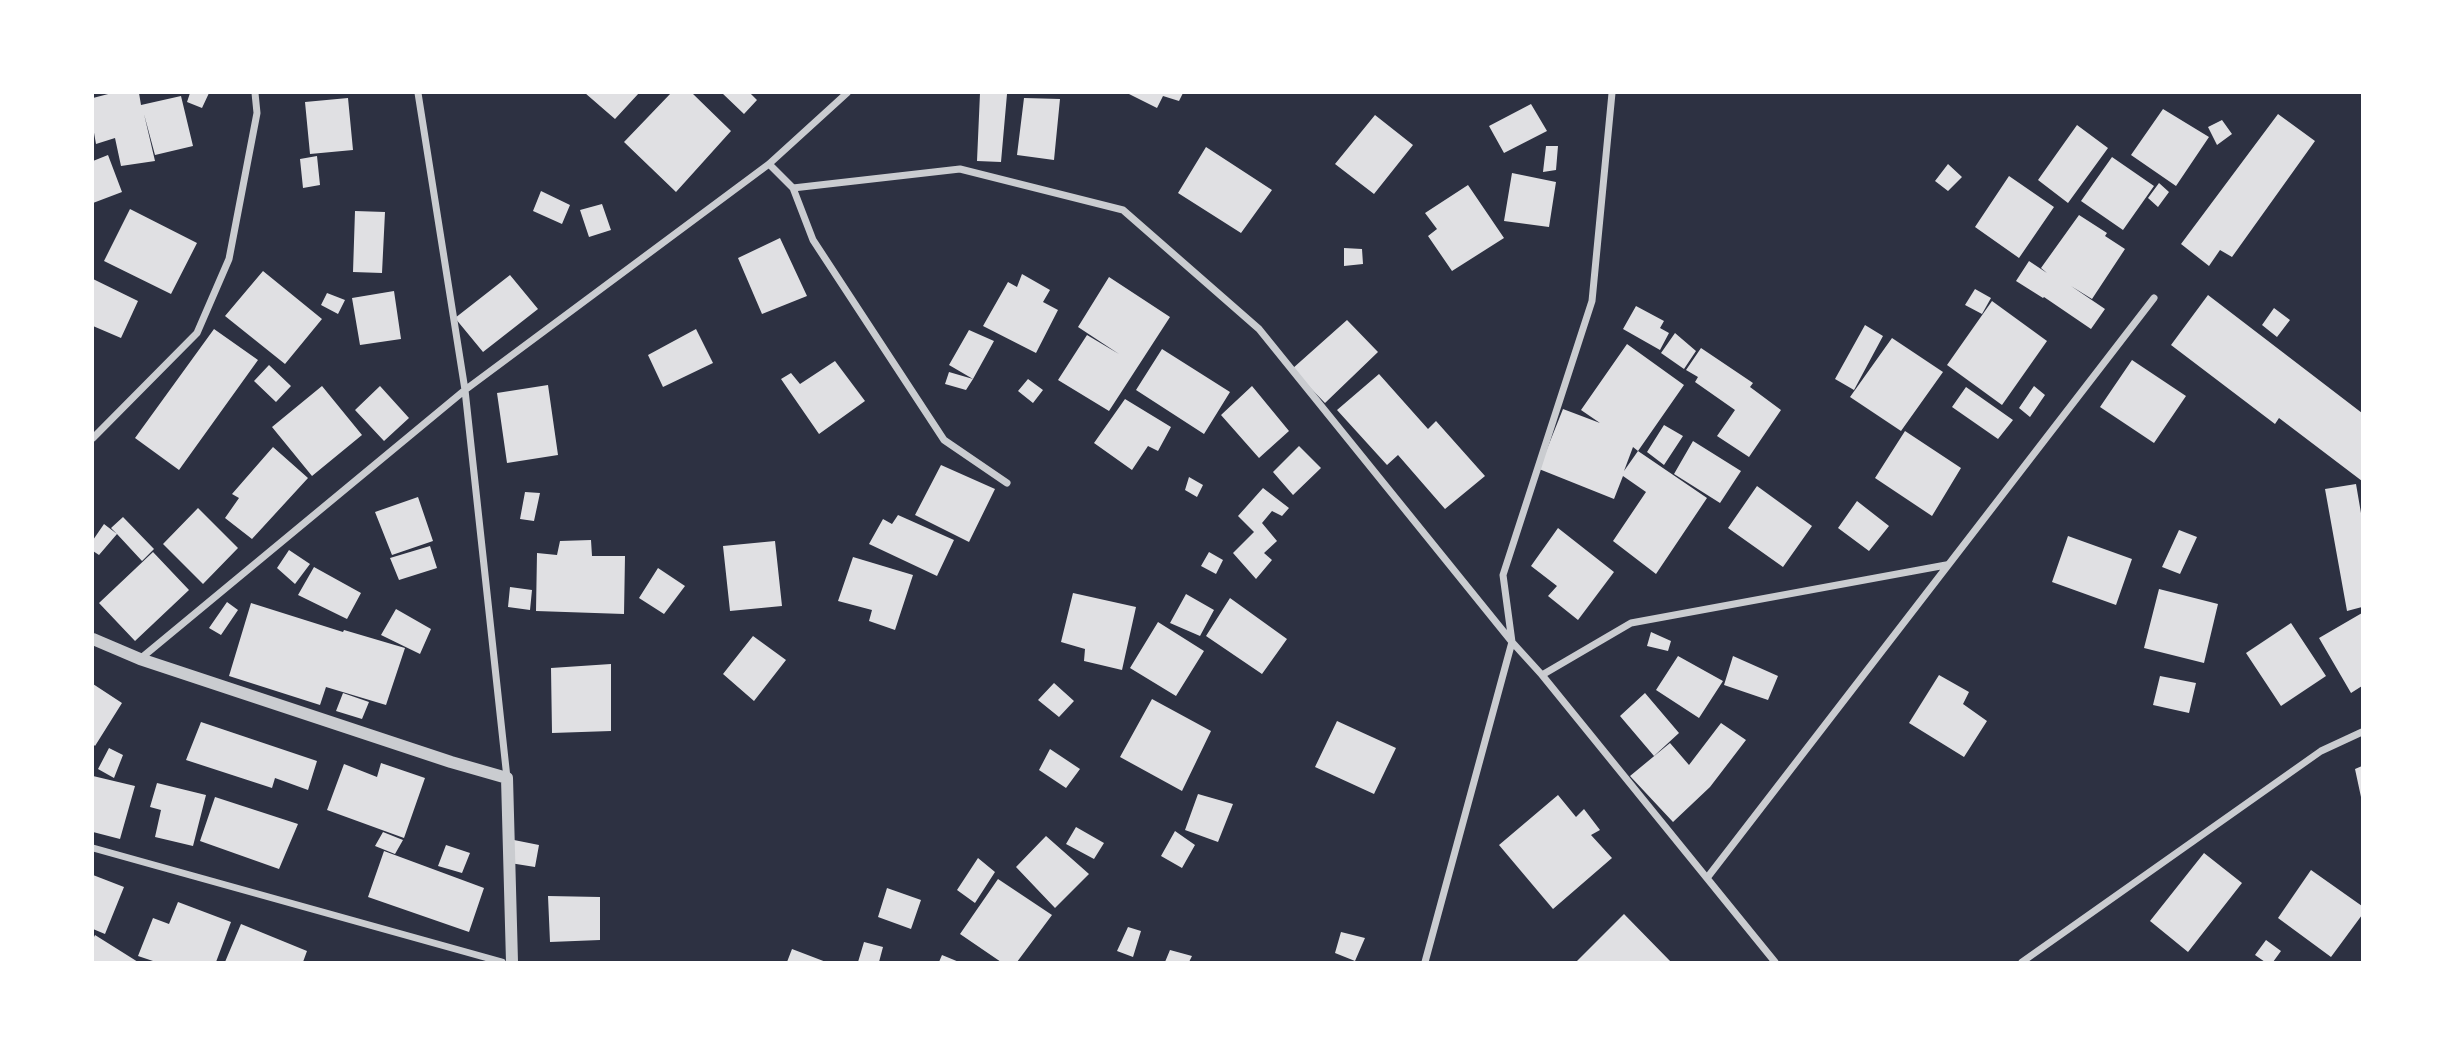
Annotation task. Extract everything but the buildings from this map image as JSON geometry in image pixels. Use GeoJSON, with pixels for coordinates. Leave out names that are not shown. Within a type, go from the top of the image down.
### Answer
{"type":"FeatureCollection","features":[{"type":"Feature","properties":{"kind":"street"},"geometry":{"type":"LineString","coordinates":[[93,438],[197,333],[229,259],[257,113],[255,93]]}},
{"type":"Feature","properties":{"kind":"street"},"geometry":{"type":"LineString","coordinates":[[418,93],[465,390],[507,778],[512,962]]}},
{"type":"Feature","properties":{"kind":"street"},"geometry":{"type":"LineString","coordinates":[[140,659],[465,390],[769,163],[847,93]]}},
{"type":"Feature","properties":{"kind":"street"},"geometry":{"type":"LineString","coordinates":[[1425,962],[1512,642],[1503,575],[1592,300],[1612,93]]}},
{"type":"Feature","properties":{"kind":"street"},"geometry":{"type":"LineString","coordinates":[[769,163],[793,188],[813,240],[944,440],[1007,484]]}},
{"type":"Feature","properties":{"kind":"street"},"geometry":{"type":"LineString","coordinates":[[793,188],[960,169],[1123,210],[1259,329],[1775,962]]}},
{"type":"Feature","properties":{"kind":"street"},"geometry":{"type":"LineString","coordinates":[[1707,878],[2154,299]]}},
{"type":"Feature","properties":{"kind":"street"},"geometry":{"type":"LineString","coordinates":[[1542,675],[1631,623],[1947,565]]}},
{"type":"Feature","properties":{"kind":"street"},"geometry":{"type":"LineString","coordinates":[[93,639],[140,659],[507,778]]}},
{"type":"Feature","properties":{"kind":"street"},"geometry":{"type":"LineString","coordinates":[[2022,962],[2321,751],[2362,732]]}},
{"type":"Feature","properties":{"kind":"street"},"geometry":{"type":"LineString","coordinates":[[93,848],[502,962]]}}]}
